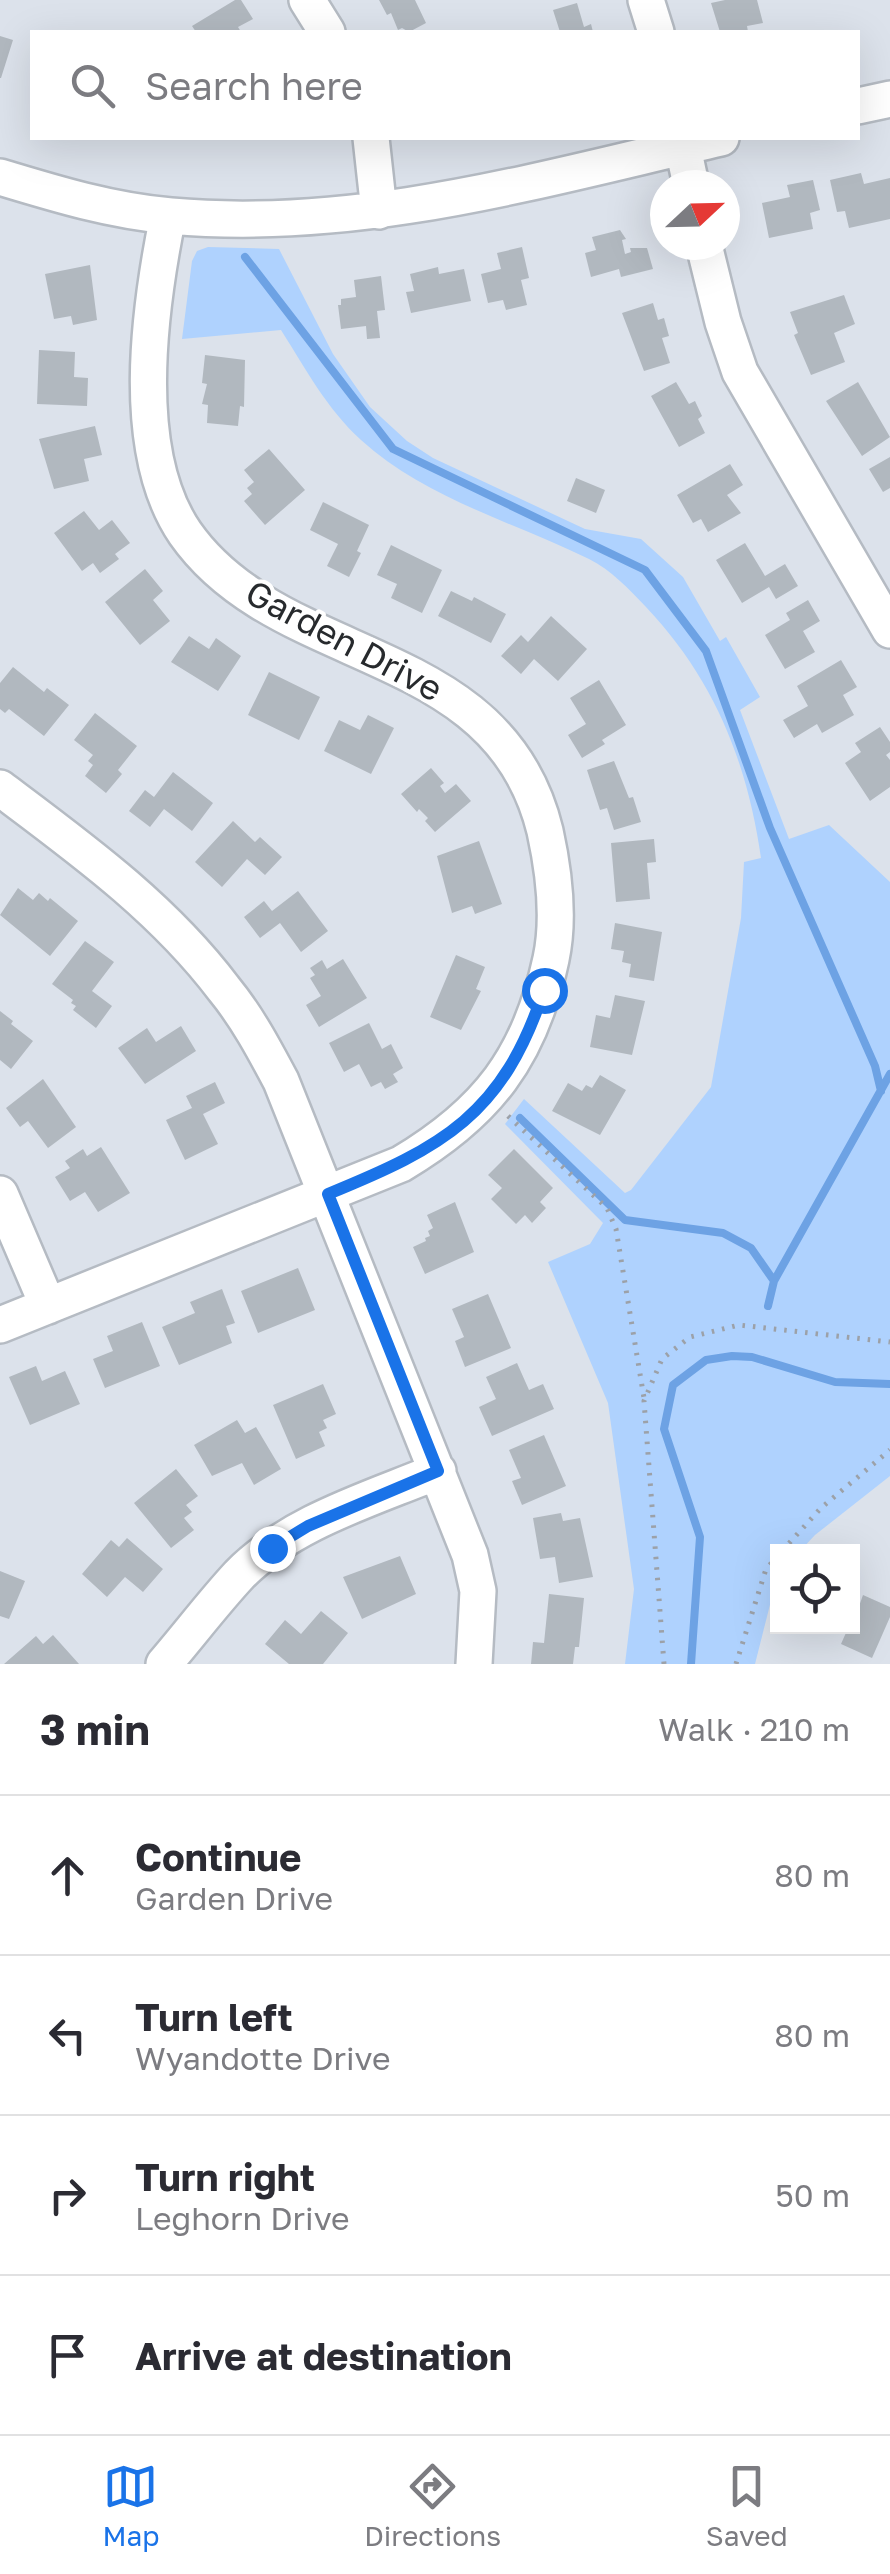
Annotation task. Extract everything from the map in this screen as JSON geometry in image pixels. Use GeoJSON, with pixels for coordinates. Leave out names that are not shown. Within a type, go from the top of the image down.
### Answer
{"type":"FeatureCollection","features":[{"type":"Feature","properties":{"kind":"street"},"geometry":{"type":"LineString","coordinates":[[307,0],[326,30]]}},
{"type":"Feature","properties":{"kind":"street"},"geometry":{"type":"LineString","coordinates":[[646,0],[655,30]]}},
{"type":"Feature","properties":{"kind":"street"},"geometry":{"type":"LineString","coordinates":[[860,106],[890,99]]}},
{"type":"Feature","properties":{"kind":"street"},"geometry":{"type":"LineString","coordinates":[[371,140],[379,211]]}},
{"type":"Feature","properties":{"kind":"street"},"geometry":{"type":"LineString","coordinates":[[0,177],[78,201],[168,216],[297,218],[379,211],[474,196],[682,142],[688,170]]}},
{"type":"Feature","properties":{"kind":"street","name":"Garden Drive"},"geometry":{"type":"LineString","coordinates":[[0,1325],[401,1164],[441,1140],[488,1097],[520,1050],[544,990],[554,944],[555,894],[541,815],[517,765],[470,711],[440,689],[288,616],[232,582],[185,532],[167,501],[154,460],[150,404],[151,336],[168,216]]}},
{"type":"Feature","properties":{"kind":"street"},"geometry":{"type":"LineString","coordinates":[[708,260],[740,372],[890,630]]}},
{"type":"Feature","properties":{"kind":"street"},"geometry":{"type":"LineString","coordinates":[[0,788],[95,859],[195,953],[226,990],[281,1081],[470,1555],[478,1590],[474,1664]]}},
{"type":"Feature","properties":{"kind":"street"},"geometry":{"type":"LineString","coordinates":[[0,1194],[48,1306]]}},
{"type":"Feature","properties":{"kind":"street"},"geometry":{"type":"LineString","coordinates":[[164,1664],[241,1574],[272,1548],[308,1526],[438,1471]]}},
{"type":"Feature","properties":{"kind":"path"},"geometry":{"type":"LineString","coordinates":[[488,1097],[607,1208],[616,1229],[644,1401],[664,1664]]}},
{"type":"Feature","properties":{"kind":"path"},"geometry":{"type":"LineString","coordinates":[[644,1401],[662,1359],[690,1337],[739,1324],[890,1342]]}},
{"type":"Feature","properties":{"kind":"path"},"geometry":{"type":"LineString","coordinates":[[789,1544],[822,1508],[890,1450]]}},
{"type":"Feature","properties":{"kind":"path"},"geometry":{"type":"LineString","coordinates":[[736,1664],[770,1564]]}},
{"type":"Feature","properties":{"kind":"shaded area"},"geometry":{"type":"Polygon","coordinates":[[[208,247],[279,249],[333,354],[370,407],[407,441],[433,458],[585,529],[641,539],[683,577],[720,641],[726,637],[760,697],[740,710],[789,839],[829,825],[890,882],[890,1476],[807,1544],[770,1544],[770,1605],[755,1664],[625,1664],[634,1589],[608,1403],[548,1262],[590,1244],[603,1223],[505,1124],[524,1099],[625,1193],[711,1087],[741,918],[744,862],[761,858],[747,788],[724,723],[691,663],[626,587],[589,559],[441,493],[386,460],[338,415],[281,330],[182,339],[192,261],[197,251],[208,247]]]}},
{"type":"Feature","properties":{"kind":"building"},"geometry":{"type":"Polygon","coordinates":[[[235,0],[241,0],[253,19],[238,27],[240,30],[195,30],[192,26],[235,0]]]}},
{"type":"Feature","properties":{"kind":"building"},"geometry":{"type":"Polygon","coordinates":[[[379,0],[415,0],[426,23],[413,30],[398,30],[391,13],[387,15],[379,0]]]}},
{"type":"Feature","properties":{"kind":"building"},"geometry":{"type":"Polygon","coordinates":[[[757,0],[763,23],[747,26],[748,30],[719,30],[711,3],[757,0]]]}},
{"type":"Feature","properties":{"kind":"building"},"geometry":{"type":"Polygon","coordinates":[[[577,3],[584,27],[591,24],[592,30],[559,30],[553,10],[577,3]]]}},
{"type":"Feature","properties":{"kind":"building"},"geometry":{"type":"Polygon","coordinates":[[[0,36],[13,40],[1,78],[0,78],[0,36]]]}},
{"type":"Feature","properties":{"kind":"building"},"geometry":{"type":"Polygon","coordinates":[[[861,173],[864,184],[890,178],[890,219],[849,228],[845,211],[837,212],[830,180],[861,173]]]}},
{"type":"Feature","properties":{"kind":"building"},"geometry":{"type":"Polygon","coordinates":[[[813,180],[820,210],[810,213],[813,229],[769,238],[762,203],[790,197],[787,185],[813,180]]]}},
{"type":"Feature","properties":{"kind":"building"},"geometry":{"type":"Polygon","coordinates":[[[620,230],[626,239],[622,240],[625,254],[631,252],[630,248],[647,248],[653,269],[621,277],[619,269],[591,277],[585,253],[596,250],[592,237],[620,230]]]}},
{"type":"Feature","properties":{"kind":"building"},"geometry":{"type":"Polygon","coordinates":[[[522,247],[529,278],[521,280],[527,305],[506,310],[503,300],[488,303],[481,274],[501,269],[497,253],[522,247]]]}},
{"type":"Feature","properties":{"kind":"building"},"geometry":{"type":"Polygon","coordinates":[[[90,265],[97,320],[73,325],[71,316],[54,319],[45,274],[90,265]]]}},
{"type":"Feature","properties":{"kind":"building"},"geometry":{"type":"Polygon","coordinates":[[[438,267],[439,274],[464,269],[471,301],[411,313],[406,292],[414,291],[410,274],[438,267]]]}},
{"type":"Feature","properties":{"kind":"building"},"geometry":{"type":"Polygon","coordinates":[[[381,276],[385,310],[377,311],[380,338],[367,339],[366,326],[341,329],[338,305],[341,299],[356,297],[354,280],[381,276]]]}},
{"type":"Feature","properties":{"kind":"building"},"geometry":{"type":"Polygon","coordinates":[[[844,295],[855,324],[834,333],[845,362],[811,375],[794,335],[798,333],[790,312],[844,295]]]}},
{"type":"Feature","properties":{"kind":"building"},"geometry":{"type":"Polygon","coordinates":[[[653,303],[658,320],[664,318],[669,336],[662,338],[670,363],[644,371],[622,313],[653,303]]]}},
{"type":"Feature","properties":{"kind":"building"},"geometry":{"type":"Polygon","coordinates":[[[39,350],[75,352],[74,377],[88,378],[87,406],[37,404],[39,350]]]}},
{"type":"Feature","properties":{"kind":"building"},"geometry":{"type":"Polygon","coordinates":[[[205,355],[245,360],[244,407],[240,406],[238,426],[207,423],[208,405],[202,404],[207,384],[202,383],[205,355]]]}},
{"type":"Feature","properties":{"kind":"building"},"geometry":{"type":"Polygon","coordinates":[[[676,382],[689,404],[695,401],[705,433],[679,447],[651,396],[676,382]]]}},
{"type":"Feature","properties":{"kind":"building"},"geometry":{"type":"Polygon","coordinates":[[[858,382],[890,437],[862,456],[826,401],[858,382]]]}},
{"type":"Feature","properties":{"kind":"building"},"geometry":{"type":"Polygon","coordinates":[[[95,426],[102,455],[84,459],[89,481],[54,489],[39,439],[95,426]]]}},
{"type":"Feature","properties":{"kind":"building"},"geometry":{"type":"Polygon","coordinates":[[[269,449],[305,490],[265,525],[244,501],[252,494],[247,488],[254,482],[244,470],[269,449]]]}},
{"type":"Feature","properties":{"kind":"building"},"geometry":{"type":"Polygon","coordinates":[[[890,457],[890,488],[883,492],[869,469],[890,457]]]}},
{"type":"Feature","properties":{"kind":"building"},"geometry":{"type":"Polygon","coordinates":[[[730,464],[743,485],[727,495],[741,513],[708,532],[701,519],[693,523],[677,495],[730,464]]]}},
{"type":"Feature","properties":{"kind":"building"},"geometry":{"type":"Polygon","coordinates":[[[576,478],[605,490],[596,513],[567,501],[576,478]]]}},
{"type":"Feature","properties":{"kind":"building"},"geometry":{"type":"Polygon","coordinates":[[[323,502],[369,525],[349,577],[327,566],[338,544],[310,530],[323,502]]]}},
{"type":"Feature","properties":{"kind":"building"},"geometry":{"type":"Polygon","coordinates":[[[84,511],[99,530],[112,520],[130,543],[115,554],[119,559],[100,573],[93,563],[82,571],[54,533],[84,511]]]}},
{"type":"Feature","properties":{"kind":"building"},"geometry":{"type":"Polygon","coordinates":[[[745,543],[765,576],[785,564],[798,586],[776,599],[769,587],[742,603],[716,560],[745,543]]]}},
{"type":"Feature","properties":{"kind":"building"},"geometry":{"type":"Polygon","coordinates":[[[391,545],[442,570],[422,613],[391,598],[397,584],[377,575],[391,545]]]}},
{"type":"Feature","properties":{"kind":"building"},"geometry":{"type":"Polygon","coordinates":[[[145,569],[163,591],[153,600],[170,621],[140,645],[105,602],[145,569]]]}},
{"type":"Feature","properties":{"kind":"building"},"geometry":{"type":"Polygon","coordinates":[[[451,591],[472,601],[474,597],[506,614],[491,643],[438,616],[451,591]]]}},
{"type":"Feature","properties":{"kind":"building"},"geometry":{"type":"Polygon","coordinates":[[[808,600],[820,621],[803,631],[815,652],[785,669],[765,635],[790,620],[786,613],[808,600]]]}},
{"type":"Feature","properties":{"kind":"building"},"geometry":{"type":"Polygon","coordinates":[[[551,616],[587,649],[558,681],[534,659],[521,674],[501,656],[521,635],[528,642],[551,616]]]}},
{"type":"Feature","properties":{"kind":"building"},"geometry":{"type":"Polygon","coordinates":[[[189,636],[209,649],[216,638],[241,656],[218,691],[171,662],[189,636]]]}},
{"type":"Feature","properties":{"kind":"building"},"geometry":{"type":"Polygon","coordinates":[[[841,660],[857,687],[843,695],[854,715],[822,733],[817,724],[794,738],[783,720],[808,706],[797,686],[841,660]]]}},
{"type":"Feature","properties":{"kind":"building"},"geometry":{"type":"Polygon","coordinates":[[[13,667],[44,692],[47,688],[69,705],[44,736],[9,709],[5,713],[0,709],[0,683],[13,667]]]}},
{"type":"Feature","properties":{"kind":"building"},"geometry":{"type":"Polygon","coordinates":[[[269,672],[320,697],[299,740],[248,715],[269,672]]]}},
{"type":"Feature","properties":{"kind":"building"},"geometry":{"type":"Polygon","coordinates":[[[599,680],[626,725],[582,758],[568,735],[586,724],[570,698],[599,680]]]}},
{"type":"Feature","properties":{"kind":"building"},"geometry":{"type":"Polygon","coordinates":[[[95,713],[137,746],[106,793],[85,776],[93,765],[88,761],[93,755],[74,740],[95,713]]]}},
{"type":"Feature","properties":{"kind":"building"},"geometry":{"type":"Polygon","coordinates":[[[368,715],[394,728],[371,774],[324,751],[339,720],[360,730],[368,715]]]}},
{"type":"Feature","properties":{"kind":"building"},"geometry":{"type":"Polygon","coordinates":[[[880,727],[890,742],[886,755],[890,760],[890,787],[870,801],[845,763],[861,752],[855,743],[880,727]]]}},
{"type":"Feature","properties":{"kind":"building"},"geometry":{"type":"Polygon","coordinates":[[[614,761],[641,822],[614,830],[607,808],[600,810],[587,770],[614,761]]]}},
{"type":"Feature","properties":{"kind":"building"},"geometry":{"type":"Polygon","coordinates":[[[431,768],[444,783],[440,786],[445,793],[456,784],[471,801],[435,832],[425,821],[428,818],[401,794],[431,768]]]}},
{"type":"Feature","properties":{"kind":"building"},"geometry":{"type":"Polygon","coordinates":[[[173,772],[213,803],[192,831],[164,809],[150,827],[129,811],[145,790],[154,797],[173,772]]]}},
{"type":"Feature","properties":{"kind":"building"},"geometry":{"type":"Polygon","coordinates":[[[233,821],[255,842],[260,837],[282,857],[265,875],[247,859],[222,887],[195,862],[233,821]]]}},
{"type":"Feature","properties":{"kind":"building"},"geometry":{"type":"Polygon","coordinates":[[[654,839],[656,862],[647,863],[650,899],[616,902],[611,843],[654,839]]]}},
{"type":"Feature","properties":{"kind":"building"},"geometry":{"type":"Polygon","coordinates":[[[479,841],[502,904],[475,914],[472,906],[452,913],[437,856],[479,841]]]}},
{"type":"Feature","properties":{"kind":"building"},"geometry":{"type":"Polygon","coordinates":[[[18,888],[33,900],[39,893],[48,901],[50,898],[78,921],[50,956],[0,915],[18,888]]]}},
{"type":"Feature","properties":{"kind":"building"},"geometry":{"type":"Polygon","coordinates":[[[298,891],[328,931],[301,952],[280,923],[260,938],[244,917],[264,901],[272,911],[298,891]]]}},
{"type":"Feature","properties":{"kind":"building"},"geometry":{"type":"Polygon","coordinates":[[[615,923],[662,932],[654,981],[629,977],[631,964],[622,962],[624,951],[611,949],[615,923]]]}},
{"type":"Feature","properties":{"kind":"building"},"geometry":{"type":"Polygon","coordinates":[[[85,941],[114,962],[92,991],[112,1006],[96,1028],[73,1010],[73,1000],[52,984],[85,941]]]}},
{"type":"Feature","properties":{"kind":"building"},"geometry":{"type":"Polygon","coordinates":[[[456,955],[485,967],[476,989],[481,991],[461,1030],[430,1017],[456,955]]]}},
{"type":"Feature","properties":{"kind":"building"},"geometry":{"type":"Polygon","coordinates":[[[343,959],[367,998],[319,1027],[306,1005],[321,996],[310,978],[315,975],[310,968],[322,960],[327,969],[343,959]]]}},
{"type":"Feature","properties":{"kind":"building"},"geometry":{"type":"Polygon","coordinates":[[[615,995],[645,1001],[632,1055],[590,1047],[596,1015],[610,1018],[615,995]]]}},
{"type":"Feature","properties":{"kind":"building"},"geometry":{"type":"Polygon","coordinates":[[[0,1011],[33,1041],[11,1069],[0,1060],[0,1011]]]}},
{"type":"Feature","properties":{"kind":"building"},"geometry":{"type":"Polygon","coordinates":[[[369,1023],[382,1049],[391,1044],[403,1068],[393,1074],[398,1082],[385,1089],[381,1082],[371,1087],[359,1064],[344,1072],[329,1043],[369,1023]]]}},
{"type":"Feature","properties":{"kind":"building"},"geometry":{"type":"Polygon","coordinates":[[[181,1026],[196,1051],[145,1084],[118,1048],[147,1028],[156,1042],[181,1026]]]}},
{"type":"Feature","properties":{"kind":"building"},"geometry":{"type":"Polygon","coordinates":[[[600,1075],[626,1090],[600,1135],[552,1111],[568,1083],[582,1091],[586,1085],[592,1088],[600,1075]]]}},
{"type":"Feature","properties":{"kind":"building"},"geometry":{"type":"Polygon","coordinates":[[[43,1079],[76,1127],[48,1148],[28,1121],[20,1127],[6,1108],[43,1079]]]}},
{"type":"Feature","properties":{"kind":"building"},"geometry":{"type":"Polygon","coordinates":[[[215,1082],[225,1103],[203,1114],[218,1144],[185,1160],[166,1120],[192,1108],[186,1096],[215,1082]]]}},
{"type":"Feature","properties":{"kind":"building"},"geometry":{"type":"Polygon","coordinates":[[[101,1147],[130,1193],[98,1212],[85,1192],[70,1201],[55,1177],[70,1168],[65,1161],[83,1149],[87,1156],[101,1147]]]}},
{"type":"Feature","properties":{"kind":"building"},"geometry":{"type":"Polygon","coordinates":[[[514,1149],[553,1188],[540,1202],[546,1208],[532,1223],[525,1215],[516,1224],[491,1199],[502,1188],[488,1175],[514,1149]]]}},
{"type":"Feature","properties":{"kind":"building"},"geometry":{"type":"Polygon","coordinates":[[[455,1202],[474,1252],[425,1274],[413,1247],[430,1236],[428,1231],[433,1228],[427,1215],[455,1202]]]}},
{"type":"Feature","properties":{"kind":"building"},"geometry":{"type":"Polygon","coordinates":[[[298,1268],[315,1310],[258,1333],[241,1291],[298,1268]]]}},
{"type":"Feature","properties":{"kind":"building"},"geometry":{"type":"Polygon","coordinates":[[[222,1289],[235,1323],[226,1326],[232,1343],[179,1365],[162,1327],[195,1313],[190,1302],[222,1289]]]}},
{"type":"Feature","properties":{"kind":"building"},"geometry":{"type":"Polygon","coordinates":[[[488,1294],[511,1348],[465,1367],[455,1341],[464,1337],[452,1309],[488,1294]]]}},
{"type":"Feature","properties":{"kind":"building"},"geometry":{"type":"Polygon","coordinates":[[[142,1322],[160,1366],[105,1388],[93,1359],[113,1351],[107,1336],[142,1322]]]}},
{"type":"Feature","properties":{"kind":"building"},"geometry":{"type":"Polygon","coordinates":[[[517,1363],[529,1390],[543,1384],[554,1409],[492,1436],[479,1407],[496,1399],[486,1377],[517,1363]]]}},
{"type":"Feature","properties":{"kind":"building"},"geometry":{"type":"Polygon","coordinates":[[[36,1366],[42,1381],[65,1371],[80,1404],[30,1425],[9,1377],[36,1366]]]}},
{"type":"Feature","properties":{"kind":"building"},"geometry":{"type":"Polygon","coordinates":[[[323,1384],[336,1414],[323,1420],[327,1428],[319,1432],[325,1446],[296,1459],[273,1405],[323,1384]]]}},
{"type":"Feature","properties":{"kind":"building"},"geometry":{"type":"Polygon","coordinates":[[[237,1420],[245,1433],[256,1427],[281,1469],[254,1485],[242,1463],[212,1476],[194,1445],[237,1420]]]}},
{"type":"Feature","properties":{"kind":"building"},"geometry":{"type":"Polygon","coordinates":[[[544,1435],[566,1486],[522,1505],[512,1481],[521,1478],[509,1450],[544,1435]]]}},
{"type":"Feature","properties":{"kind":"building"},"geometry":{"type":"Polygon","coordinates":[[[176,1469],[198,1496],[186,1505],[192,1512],[184,1518],[194,1530],[171,1548],[134,1503],[176,1469]]]}},
{"type":"Feature","properties":{"kind":"building"},"geometry":{"type":"Polygon","coordinates":[[[561,1513],[563,1521],[580,1518],[593,1577],[559,1583],[555,1557],[540,1559],[533,1518],[561,1513]]]}},
{"type":"Feature","properties":{"kind":"building"},"geometry":{"type":"Polygon","coordinates":[[[127,1538],[163,1569],[143,1592],[125,1577],[107,1597],[82,1574],[111,1540],[119,1547],[127,1538]]]}},
{"type":"Feature","properties":{"kind":"building"},"geometry":{"type":"Polygon","coordinates":[[[400,1556],[416,1594],[362,1619],[343,1577],[400,1556]]]}},
{"type":"Feature","properties":{"kind":"building"},"geometry":{"type":"Polygon","coordinates":[[[0,1571],[25,1581],[9,1619],[0,1616],[0,1571]]]}},
{"type":"Feature","properties":{"kind":"building"},"geometry":{"type":"Polygon","coordinates":[[[549,1594],[584,1598],[579,1647],[575,1647],[573,1664],[531,1664],[533,1642],[544,1643],[549,1594]]]}},
{"type":"Feature","properties":{"kind":"building"},"geometry":{"type":"Polygon","coordinates":[[[863,1595],[890,1607],[890,1617],[872,1658],[841,1644],[845,1634],[860,1634],[863,1595]]]}},
{"type":"Feature","properties":{"kind":"building"},"geometry":{"type":"Polygon","coordinates":[[[321,1611],[348,1633],[323,1664],[289,1664],[265,1644],[285,1620],[301,1634],[321,1611]]]}},
{"type":"Feature","properties":{"kind":"building"},"geometry":{"type":"Polygon","coordinates":[[[53,1635],[79,1664],[4,1664],[36,1636],[43,1644],[53,1635]]]}},
{"type":"Feature","properties":{"kind":"waterway"},"geometry":{"type":"LineString","coordinates":[[245,257],[393,449],[645,570],[706,651],[770,828],[875,1066],[881,1091]]}},
{"type":"Feature","properties":{"kind":"waterway"},"geometry":{"type":"LineString","coordinates":[[768,1306],[774,1281],[890,1074]]}},
{"type":"Feature","properties":{"kind":"waterway"},"geometry":{"type":"LineString","coordinates":[[520,1118],[625,1220],[723,1233],[751,1248],[774,1281]]}},
{"type":"Feature","properties":{"kind":"waterway"},"geometry":{"type":"LineString","coordinates":[[691,1664],[700,1537],[664,1429],[673,1385],[706,1360],[732,1356],[752,1357],[835,1382],[890,1384]]}},
{"type":"Feature","properties":{"kind":"route"},"geometry":{"type":"LineString","coordinates":[[272,1548],[308,1526],[438,1471],[328,1194],[401,1164],[470,1117],[495,1089],[520,1050],[544,990]]}}]}
